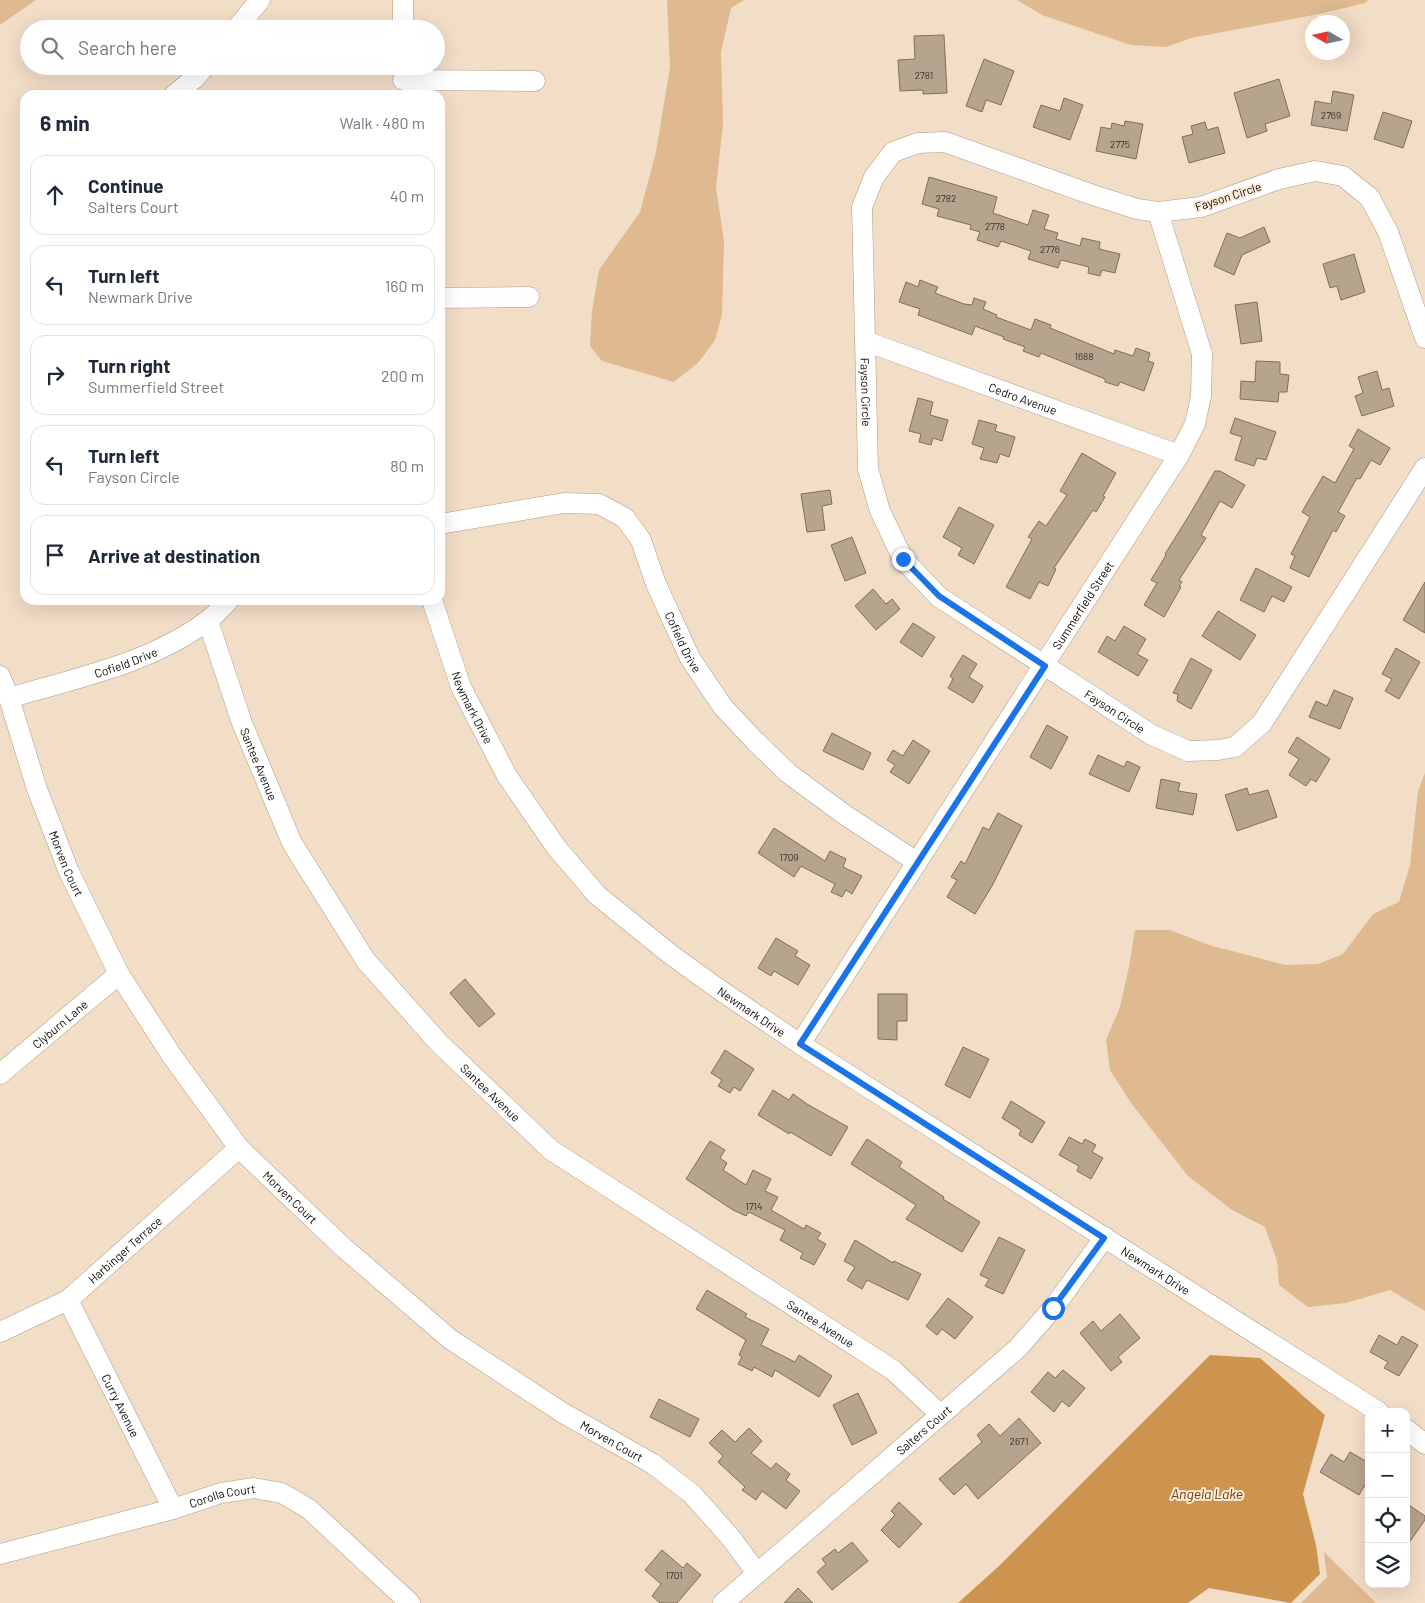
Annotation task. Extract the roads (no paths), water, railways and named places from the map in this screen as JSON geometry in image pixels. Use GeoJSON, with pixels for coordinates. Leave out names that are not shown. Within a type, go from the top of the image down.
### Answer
{"type":"FeatureCollection","features":[{"type":"Feature","properties":{"kind":"street"},"geometry":{"type":"LineString","coordinates":[[243,20],[260,0]]}},
{"type":"Feature","properties":{"kind":"street"},"geometry":{"type":"LineString","coordinates":[[403,0],[403,20]]}},
{"type":"Feature","properties":{"kind":"street"},"geometry":{"type":"LineString","coordinates":[[180,90],[198,75]]}},
{"type":"Feature","properties":{"kind":"street"},"geometry":{"type":"LineString","coordinates":[[403,80],[535,81]]}},
{"type":"Feature","properties":{"kind":"street","name":"Fayson Circle"},"geometry":{"type":"LineString","coordinates":[[1425,338],[1388,232],[1370,198],[1343,176],[1315,171],[1279,179],[1201,207],[1158,212],[1137,209],[1090,194],[945,142],[918,142],[893,152],[874,177],[862,207],[868,469],[880,511],[903,559],[939,596],[1152,734],[1188,750],[1218,750],[1235,747],[1262,723],[1425,468]]}},
{"type":"Feature","properties":{"kind":"street","name":"Summerfield Street"},"geometry":{"type":"LineString","coordinates":[[800,1044],[1045,666],[1179,455],[1194,424],[1201,396],[1202,354],[1158,212]]}},
{"type":"Feature","properties":{"kind":"street"},"geometry":{"type":"LineString","coordinates":[[445,298],[529,297]]}},
{"type":"Feature","properties":{"kind":"street","name":"Cedro Avenue"},"geometry":{"type":"LineString","coordinates":[[866,341],[1179,455]]}},
{"type":"Feature","properties":{"kind":"street","name":"Cofield Drive"},"geometry":{"type":"LineString","coordinates":[[445,523],[564,503],[599,504],[625,518],[640,540],[656,584],[690,658],[723,707],[788,773],[845,815],[917,862]]}},
{"type":"Feature","properties":{"kind":"street","name":"Cofield Drive"},"geometry":{"type":"LineString","coordinates":[[9,698],[140,659],[208,621],[223,605]]}},
{"type":"Feature","properties":{"kind":"street","name":"Newmark Drive"},"geometry":{"type":"LineString","coordinates":[[434,605],[466,695],[507,776],[556,847],[597,895],[662,948],[800,1044],[1373,1408]]}},
{"type":"Feature","properties":{"kind":"street","name":"Santee Avenue"},"geometry":{"type":"LineString","coordinates":[[208,621],[242,723],[292,843],[366,961],[439,1043],[551,1150],[893,1370],[941,1415]]}},
{"type":"Feature","properties":{"kind":"street","name":"Morven Court"},"geometry":{"type":"LineString","coordinates":[[0,676],[9,698],[37,789],[69,872],[119,974],[172,1056],[239,1148],[344,1248],[450,1339],[563,1413],[654,1464],[692,1494],[731,1538],[757,1573]]}},
{"type":"Feature","properties":{"kind":"street","name":"Clyburn Lane"},"geometry":{"type":"LineString","coordinates":[[0,1074],[119,974]]}},
{"type":"Feature","properties":{"kind":"street","name":"Harbinger Terrace"},"geometry":{"type":"LineString","coordinates":[[0,1332],[68,1300],[239,1148]]}},
{"type":"Feature","properties":{"kind":"street","name":"Salters Court"},"geometry":{"type":"LineString","coordinates":[[723,1603],[1018,1348],[1053,1308],[1104,1238]]}},
{"type":"Feature","properties":{"kind":"street","name":"Curry Avenue"},"geometry":{"type":"LineString","coordinates":[[68,1300],[174,1508]]}},
{"type":"Feature","properties":{"kind":"street"},"geometry":{"type":"LineString","coordinates":[[1410,1432],[1425,1444]]}},
{"type":"Feature","properties":{"kind":"street","name":"Corolla Court"},"geometry":{"type":"LineString","coordinates":[[0,1554],[221,1494],[254,1488],[282,1493],[309,1509],[399,1599]]}},
{"type":"Feature","properties":{"kind":"water","name":"Angela Lake"},"geometry":{"type":"Polygon","coordinates":[[[1210,1355],[1260,1358],[1325,1415],[1303,1494],[1316,1545],[1320,1574],[1291,1603],[1209,1588],[1188,1603],[958,1603],[999,1566],[1210,1355]]]}}]}
